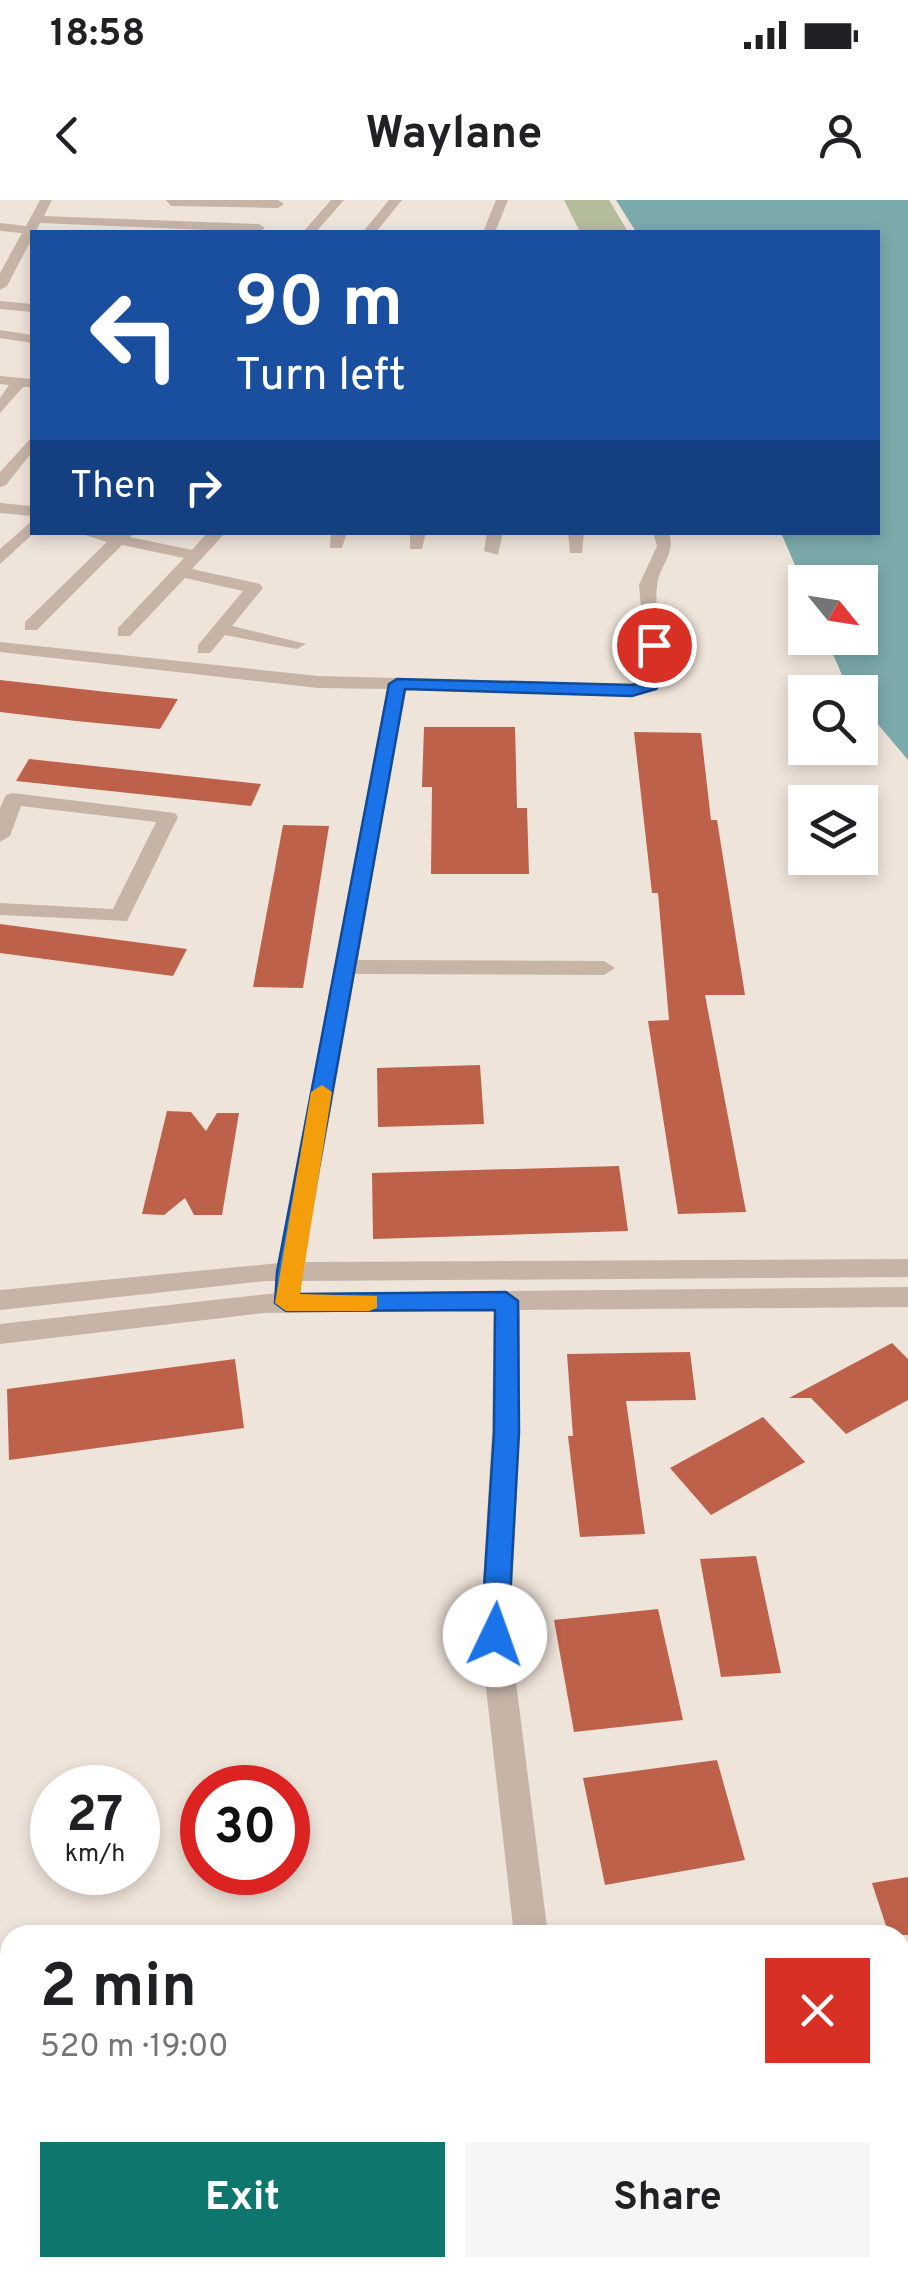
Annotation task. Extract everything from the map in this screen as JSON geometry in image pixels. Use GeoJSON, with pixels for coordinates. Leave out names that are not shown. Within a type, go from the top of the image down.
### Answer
{"type":"FeatureCollection","features":[{"type":"Feature","properties":{"kind":"street"},"geometry":{"type":"LineString","coordinates":[[7,275],[46,200]]}},
{"type":"Feature","properties":{"kind":"street"},"geometry":{"type":"LineString","coordinates":[[293,230],[319,200]]}},
{"type":"Feature","properties":{"kind":"street"},"geometry":{"type":"LineString","coordinates":[[310,230],[338,200]]}},
{"type":"Feature","properties":{"kind":"street"},"geometry":{"type":"LineString","coordinates":[[371,230],[396,200]]}},
{"type":"Feature","properties":{"kind":"street"},"geometry":{"type":"LineString","coordinates":[[490,230],[502,200]]}},
{"type":"Feature","properties":{"kind":"street"},"geometry":{"type":"LineString","coordinates":[[156,228],[172,201],[278,204]]}},
{"type":"Feature","properties":{"kind":"street"},"geometry":{"type":"LineString","coordinates":[[31,226],[59,230]]}},
{"type":"Feature","properties":{"kind":"street"},"geometry":{"type":"LineString","coordinates":[[0,227],[258,228]]}},
{"type":"Feature","properties":{"kind":"street"},"geometry":{"type":"LineString","coordinates":[[0,305],[30,308]]}},
{"type":"Feature","properties":{"kind":"street"},"geometry":{"type":"LineString","coordinates":[[0,334],[30,339]]}},
{"type":"Feature","properties":{"kind":"street"},"geometry":{"type":"LineString","coordinates":[[0,408],[17,379]]}},
{"type":"Feature","properties":{"kind":"street"},"geometry":{"type":"LineString","coordinates":[[0,482],[30,444]]}},
{"type":"Feature","properties":{"kind":"street"},"geometry":{"type":"LineString","coordinates":[[0,508],[30,511]]}},
{"type":"Feature","properties":{"kind":"street"},"geometry":{"type":"LineString","coordinates":[[0,559],[30,528]]}},
{"type":"Feature","properties":{"kind":"street"},"geometry":{"type":"LineString","coordinates":[[124,632],[215,535]]}},
{"type":"Feature","properties":{"kind":"street"},"geometry":{"type":"LineString","coordinates":[[492,551],[495,535]]}},
{"type":"Feature","properties":{"kind":"street"},"geometry":{"type":"LineString","coordinates":[[0,647],[318,682],[632,690],[650,686],[656,676],[648,585],[665,546],[662,535]]}},
{"type":"Feature","properties":{"kind":"street"},"geometry":{"type":"LineString","coordinates":[[31,626],[122,536],[196,556]]}},
{"type":"Feature","properties":{"kind":"street"},"geometry":{"type":"LineString","coordinates":[[182,572],[254,588],[204,649]]}},
{"type":"Feature","properties":{"kind":"street"},"geometry":{"type":"LineString","coordinates":[[221,630],[298,644]]}},
{"type":"Feature","properties":{"kind":"street"},"geometry":{"type":"LineString","coordinates":[[286,1303],[288,1272],[397,684]]}},
{"type":"Feature","properties":{"kind":"street"},"geometry":{"type":"LineString","coordinates":[[0,836],[14,799],[168,817],[120,916],[0,909]]}},
{"type":"Feature","properties":{"kind":"street"},"geometry":{"type":"LineString","coordinates":[[345,967],[604,968]]}},
{"type":"Feature","properties":{"kind":"street"},"geometry":{"type":"LineString","coordinates":[[0,1300],[288,1272],[908,1268]]}},
{"type":"Feature","properties":{"kind":"street"},"geometry":{"type":"LineString","coordinates":[[0,1334],[286,1303],[908,1297]]}},
{"type":"Feature","properties":{"kind":"street"},"geometry":{"type":"LineString","coordinates":[[506,1301],[506,1432],[495,1635],[530,1925]]}},
{"type":"Feature","properties":{"kind":"green space"},"geometry":{"type":"Polygon","coordinates":[[[564,200],[609,200],[627,230],[579,230],[564,200]]]}},
{"type":"Feature","properties":{"kind":"water"},"geometry":{"type":"Polygon","coordinates":[[[616,200],[908,200],[908,760],[878,724],[878,675],[842,675],[833,655],[878,655],[878,565],[795,565],[782,535],[880,535],[880,230],[635,230],[616,200]]]}},
{"type":"Feature","properties":{"kind":"building"},"geometry":{"type":"Polygon","coordinates":[[[0,680],[178,699],[160,729],[76,721],[0,712],[0,680]]]}},
{"type":"Feature","properties":{"kind":"building"},"geometry":{"type":"Polygon","coordinates":[[[424,727],[515,727],[517,808],[527,808],[529,874],[431,874],[432,787],[422,787],[424,727]]]}},
{"type":"Feature","properties":{"kind":"building"},"geometry":{"type":"Polygon","coordinates":[[[634,732],[701,733],[711,820],[717,820],[745,995],[705,995],[746,1212],[678,1214],[648,1021],[669,1020],[658,893],[652,893],[634,732]]]}},
{"type":"Feature","properties":{"kind":"building"},"geometry":{"type":"Polygon","coordinates":[[[29,759],[261,784],[251,806],[16,781],[29,759]]]}},
{"type":"Feature","properties":{"kind":"building"},"geometry":{"type":"Polygon","coordinates":[[[283,825],[329,826],[303,988],[253,987],[283,825]]]}},
{"type":"Feature","properties":{"kind":"building"},"geometry":{"type":"Polygon","coordinates":[[[0,924],[187,949],[173,976],[0,953],[0,924]]]}},
{"type":"Feature","properties":{"kind":"building"},"geometry":{"type":"Polygon","coordinates":[[[480,1065],[484,1124],[378,1127],[377,1068],[480,1065]]]}},
{"type":"Feature","properties":{"kind":"building"},"geometry":{"type":"Polygon","coordinates":[[[167,1111],[191,1112],[206,1131],[217,1113],[239,1113],[222,1215],[194,1215],[185,1198],[164,1215],[142,1214],[167,1111]]]}},
{"type":"Feature","properties":{"kind":"building"},"geometry":{"type":"Polygon","coordinates":[[[619,1166],[628,1231],[373,1239],[372,1173],[619,1166]]]}},
{"type":"Feature","properties":{"kind":"building"},"geometry":{"type":"Polygon","coordinates":[[[892,1343],[908,1359],[908,1400],[846,1434],[811,1398],[789,1398],[892,1343]]]}},
{"type":"Feature","properties":{"kind":"building"},"geometry":{"type":"Polygon","coordinates":[[[690,1352],[696,1400],[626,1401],[645,1534],[580,1537],[568,1436],[573,1436],[567,1354],[690,1352]]]}},
{"type":"Feature","properties":{"kind":"building"},"geometry":{"type":"Polygon","coordinates":[[[235,1359],[244,1428],[9,1460],[7,1389],[235,1359]]]}},
{"type":"Feature","properties":{"kind":"building"},"geometry":{"type":"Polygon","coordinates":[[[763,1417],[805,1462],[711,1515],[670,1468],[763,1417]]]}},
{"type":"Feature","properties":{"kind":"building"},"geometry":{"type":"Polygon","coordinates":[[[756,1556],[781,1673],[721,1677],[700,1559],[756,1556]]]}},
{"type":"Feature","properties":{"kind":"building"},"geometry":{"type":"Polygon","coordinates":[[[658,1609],[683,1720],[574,1732],[554,1620],[658,1609]]]}},
{"type":"Feature","properties":{"kind":"building"},"geometry":{"type":"Polygon","coordinates":[[[717,1760],[745,1860],[605,1885],[583,1778],[717,1760]]]}},
{"type":"Feature","properties":{"kind":"building"},"geometry":{"type":"Polygon","coordinates":[[[908,1877],[908,1925],[886,1925],[872,1883],[908,1877]]]}},
{"type":"Feature","properties":{"kind":"slow traffic"},"geometry":{"type":"LineString","coordinates":[[322,1092],[288,1272],[286,1303],[369,1302]]}},
{"type":"Feature","properties":{"kind":"route"},"geometry":{"type":"LineString","coordinates":[[495,1635],[506,1432],[506,1301],[286,1303],[288,1272],[397,684],[632,690],[650,686],[656,676],[654,645]]}}]}
